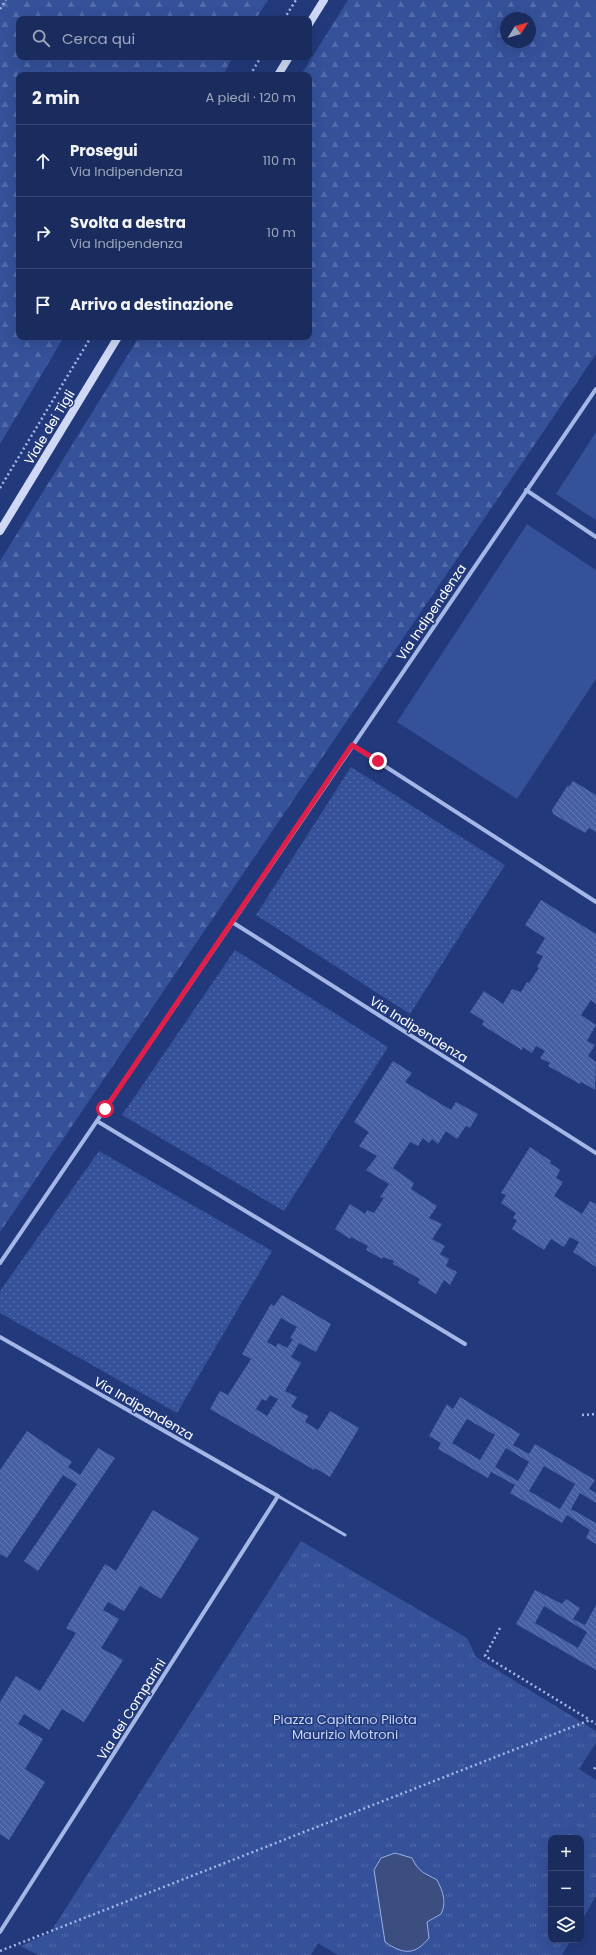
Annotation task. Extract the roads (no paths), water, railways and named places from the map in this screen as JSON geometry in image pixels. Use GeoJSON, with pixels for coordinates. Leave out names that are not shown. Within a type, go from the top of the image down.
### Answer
{"type":"FeatureCollection","features":[{"type":"Feature","properties":{"kind":"street"},"geometry":{"type":"LineString","coordinates":[[312,19],[324,0]]}},
{"type":"Feature","properties":{"kind":"street"},"geometry":{"type":"LineString","coordinates":[[280,72],[287,60]]}},
{"type":"Feature","properties":{"kind":"street","name":"Viale dei Tigli"},"geometry":{"type":"LineString","coordinates":[[0,530],[116,340]]}},
{"type":"Feature","properties":{"kind":"street","name":"Via Indipendenza"},"geometry":{"type":"LineString","coordinates":[[0,1263],[596,389]]}},
{"type":"Feature","properties":{"kind":"street"},"geometry":{"type":"LineString","coordinates":[[526,490],[596,537]]}},
{"type":"Feature","properties":{"kind":"street"},"geometry":{"type":"LineString","coordinates":[[352,745],[596,902]]}},
{"type":"Feature","properties":{"kind":"street","name":"Via Indipendenza"},"geometry":{"type":"LineString","coordinates":[[232,922],[596,1153]]}},
{"type":"Feature","properties":{"kind":"street"},"geometry":{"type":"LineString","coordinates":[[97,1121],[465,1344]]}},
{"type":"Feature","properties":{"kind":"street","name":"Via Indipendenza"},"geometry":{"type":"LineString","coordinates":[[0,1337],[278,1496]]}},
{"type":"Feature","properties":{"kind":"street","name":"Via dei Comparini"},"geometry":{"type":"LineString","coordinates":[[0,1932],[278,1496]]}},
{"type":"Feature","properties":{"kind":"lane"},"geometry":{"type":"LineString","coordinates":[[278,1496],[345,1535]]}},
{"type":"Feature","properties":{"kind":"park label","name":"Piazza Capitano Pilota Maurizio Motroni"},"geometry":{"type":"Point","coordinates":[345,1726]}}]}
